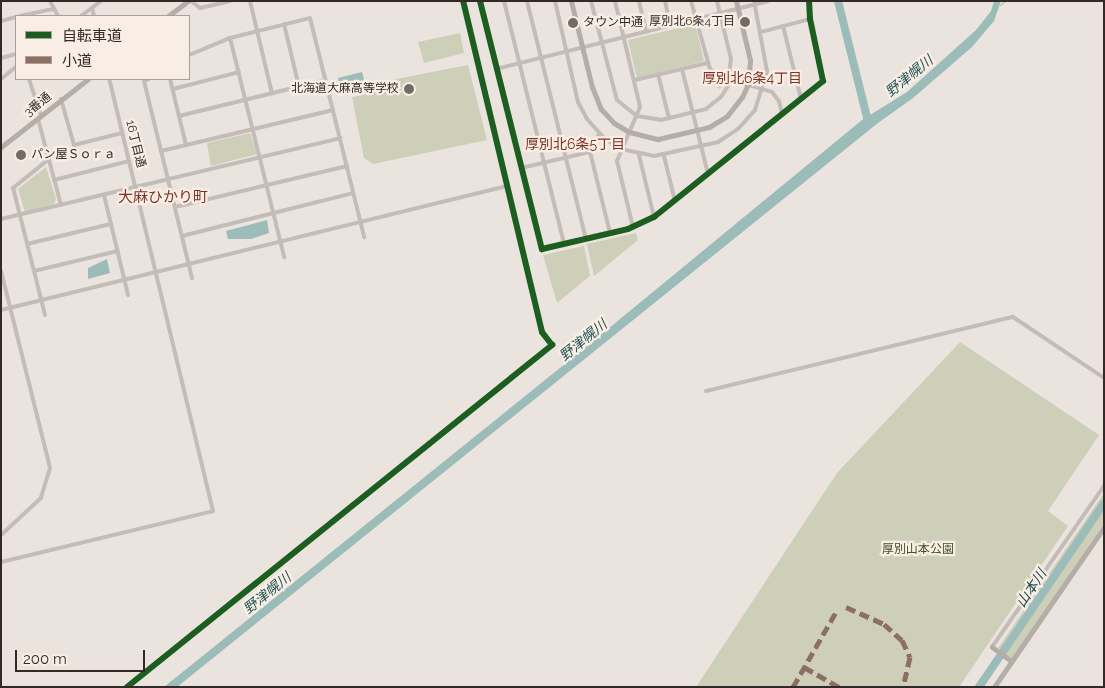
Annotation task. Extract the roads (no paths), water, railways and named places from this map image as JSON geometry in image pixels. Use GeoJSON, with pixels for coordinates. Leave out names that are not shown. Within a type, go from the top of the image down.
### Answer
{"type":"FeatureCollection","features":[{"type":"Feature","properties":{"kind":"street"},"geometry":{"type":"LineString","coordinates":[[50,1],[52,9],[57,15]]}},
{"type":"Feature","properties":{"kind":"street"},"geometry":{"type":"LineString","coordinates":[[82,15],[101,1]]}},
{"type":"Feature","properties":{"kind":"street"},"geometry":{"type":"LineString","coordinates":[[169,15],[189,1],[200,8],[230,1]]}},
{"type":"Feature","properties":{"kind":"street"},"geometry":{"type":"LineString","coordinates":[[250,1],[272,93]]}},
{"type":"Feature","properties":{"kind":"street"},"geometry":{"type":"LineString","coordinates":[[480,1],[542,249],[633,227],[654,217],[823,81],[810,19],[809,1]]}},
{"type":"Feature","properties":{"kind":"street"},"geometry":{"type":"LineString","coordinates":[[504,1],[564,244]]}},
{"type":"Feature","properties":{"kind":"street"},"geometry":{"type":"LineString","coordinates":[[527,1],[586,239]]}},
{"type":"Feature","properties":{"kind":"street"},"geometry":{"type":"LineString","coordinates":[[555,1],[578,102],[599,134],[621,149],[639,155],[664,156],[702,148],[725,138],[746,122],[764,88],[767,62],[754,3]]}},
{"type":"Feature","properties":{"kind":"street"},"geometry":{"type":"LineString","coordinates":[[571,1],[582,47],[601,109],[614,123],[629,132],[658,138],[698,130],[727,116],[739,102],[748,84],[750,60],[736,1]]}},
{"type":"Feature","properties":{"kind":"street"},"geometry":{"type":"LineString","coordinates":[[591,1],[614,94],[626,110],[650,120],[669,118],[693,112],[717,101],[730,79],[731,59],[717,1]]}},
{"type":"Feature","properties":{"kind":"street"},"geometry":{"type":"LineString","coordinates":[[615,1],[640,107],[617,161],[633,227]]}},
{"type":"Feature","properties":{"kind":"street"},"geometry":{"type":"LineString","coordinates":[[639,1],[646,31]]}},
{"type":"Feature","properties":{"kind":"street"},"geometry":{"type":"LineString","coordinates":[[665,1],[670,25]]}},
{"type":"Feature","properties":{"kind":"street"},"geometry":{"type":"LineString","coordinates":[[691,1],[707,62],[715,74],[764,88],[776,96],[782,114]]}},
{"type":"Feature","properties":{"kind":"street"},"geometry":{"type":"LineString","coordinates":[[496,69],[768,1]]}},
{"type":"Feature","properties":{"kind":"street"},"geometry":{"type":"LineString","coordinates":[[92,8],[94,15]]}},
{"type":"Feature","properties":{"kind":"street"},"geometry":{"type":"LineString","coordinates":[[26,15],[52,9]]}},
{"type":"Feature","properties":{"kind":"street"},"geometry":{"type":"LineString","coordinates":[[1,21],[15,18]]}},
{"type":"Feature","properties":{"kind":"street"},"geometry":{"type":"LineString","coordinates":[[190,56],[230,38],[310,18],[364,236]]}},
{"type":"Feature","properties":{"kind":"street"},"geometry":{"type":"LineString","coordinates":[[761,32],[810,19]]}},
{"type":"Feature","properties":{"kind":"street"},"geometry":{"type":"LineString","coordinates":[[284,24],[299,87]]}},
{"type":"Feature","properties":{"kind":"street"},"geometry":{"type":"LineString","coordinates":[[783,26],[801,99]]}},
{"type":"Feature","properties":{"kind":"street"},"geometry":{"type":"LineString","coordinates":[[230,38],[284,257]]}},
{"type":"Feature","properties":{"kind":"street"},"geometry":{"type":"LineString","coordinates":[[1,58],[15,54]]}},
{"type":"Feature","properties":{"kind":"street"},"geometry":{"type":"LineString","coordinates":[[635,80],[707,62]]}},
{"type":"Feature","properties":{"kind":"street"},"geometry":{"type":"LineString","coordinates":[[1,79],[15,68]]}},
{"type":"Feature","properties":{"kind":"street"},"geometry":{"type":"LineString","coordinates":[[682,68],[708,174]]}},
{"type":"Feature","properties":{"kind":"street"},"geometry":{"type":"LineString","coordinates":[[173,89],[239,72]]}},
{"type":"Feature","properties":{"kind":"street"},"geometry":{"type":"LineString","coordinates":[[658,74],[669,118]]}},
{"type":"Feature","properties":{"kind":"street"},"geometry":{"type":"LineString","coordinates":[[29,80],[61,205]]}},
{"type":"Feature","properties":{"kind":"street","name":"3番通"},"geometry":{"type":"LineString","coordinates":[[1,147],[87,80]]}},
{"type":"Feature","properties":{"kind":"street","name":"16丁目通"},"geometry":{"type":"LineString","coordinates":[[1,562],[213,511],[109,80]]}},
{"type":"Feature","properties":{"kind":"street"},"geometry":{"type":"LineString","coordinates":[[147,80],[144,82],[192,278]]}},
{"type":"Feature","properties":{"kind":"street"},"geometry":{"type":"LineString","coordinates":[[170,80],[186,144]]}},
{"type":"Feature","properties":{"kind":"street"},"geometry":{"type":"LineString","coordinates":[[179,116],[326,80]]}},
{"type":"Feature","properties":{"kind":"street"},"geometry":{"type":"LineString","coordinates":[[61,99],[74,145],[122,133]]}},
{"type":"Feature","properties":{"kind":"street"},"geometry":{"type":"LineString","coordinates":[[161,151],[333,110]]}},
{"type":"Feature","properties":{"kind":"street"},"geometry":{"type":"LineString","coordinates":[[599,134],[590,152],[610,233]]}},
{"type":"Feature","properties":{"kind":"street"},"geometry":{"type":"LineString","coordinates":[[1,219],[340,138]]}},
{"type":"Feature","properties":{"kind":"street"},"geometry":{"type":"LineString","coordinates":[[521,168],[590,152]]}},
{"type":"Feature","properties":{"kind":"street"},"geometry":{"type":"LineString","coordinates":[[639,155],[654,217]]}},
{"type":"Feature","properties":{"kind":"street"},"geometry":{"type":"LineString","coordinates":[[664,156],[675,201]]}},
{"type":"Feature","properties":{"kind":"street"},"geometry":{"type":"LineString","coordinates":[[45,316],[13,188],[49,160]]}},
{"type":"Feature","properties":{"kind":"street"},"geometry":{"type":"LineString","coordinates":[[54,180],[129,161]]}},
{"type":"Feature","properties":{"kind":"street"},"geometry":{"type":"LineString","coordinates":[[175,207],[347,166]]}},
{"type":"Feature","properties":{"kind":"street"},"geometry":{"type":"LineString","coordinates":[[1,310],[507,186]]}},
{"type":"Feature","properties":{"kind":"street"},"geometry":{"type":"LineString","coordinates":[[182,236],[353,193]]}},
{"type":"Feature","properties":{"kind":"street"},"geometry":{"type":"LineString","coordinates":[[104,195],[128,295]]}},
{"type":"Feature","properties":{"kind":"street"},"geometry":{"type":"LineString","coordinates":[[27,244],[111,224]]}},
{"type":"Feature","properties":{"kind":"street"},"geometry":{"type":"LineString","coordinates":[[34,271],[118,251]]}},
{"type":"Feature","properties":{"kind":"street"},"geometry":{"type":"LineString","coordinates":[[1,271],[50,468],[41,498],[1,535]]}},
{"type":"Feature","properties":{"kind":"street"},"geometry":{"type":"LineString","coordinates":[[706,391],[1013,316],[1104,378]]}},
{"type":"Feature","properties":{"kind":"street"},"geometry":{"type":"LineString","coordinates":[[1011,661],[994,649],[1104,486]]}},
{"type":"Feature","properties":{"kind":"street"},"geometry":{"type":"LineString","coordinates":[[994,687],[1104,528]]}},
{"type":"Feature","properties":{"kind":"water"},"geometry":{"type":"Polygon","coordinates":[[[994,1],[1001,1],[994,21],[972,47],[913,98],[878,123],[177,687],[164,687],[586,347],[862,120],[907,92],[976,30],[991,11],[994,1]]]}},
{"type":"Feature","properties":{"kind":"water"},"geometry":{"type":"Polygon","coordinates":[[[362,72],[366,87],[341,93],[338,78],[362,72]]]}},
{"type":"Feature","properties":{"kind":"water"},"geometry":{"type":"Polygon","coordinates":[[[267,220],[269,233],[251,239],[228,239],[226,231],[267,220]]]}},
{"type":"Feature","properties":{"kind":"water"},"geometry":{"type":"Polygon","coordinates":[[[107,259],[110,273],[88,279],[88,268],[107,259]]]}},
{"type":"Feature","properties":{"kind":"waterway"},"geometry":{"type":"LineString","coordinates":[[838,1],[868,121]]}},
{"type":"Feature","properties":{"kind":"waterway"},"geometry":{"type":"LineString","coordinates":[[1000,5],[1005,1]]}},
{"type":"Feature","properties":{"kind":"waterway","name":"山本川"},"geometry":{"type":"LineString","coordinates":[[979,687],[1104,503]]}},
{"type":"Feature","properties":{"kind":"place","name":"厚別北6条4丁目"},"geometry":{"type":"Point","coordinates":[745,22]}},
{"type":"Feature","properties":{"kind":"place","name":"タウン中通"},"geometry":{"type":"Point","coordinates":[573,23]}},
{"type":"Feature","properties":{"kind":"place","name":"北海道大麻高等学校"},"geometry":{"type":"Point","coordinates":[409,89]}},
{"type":"Feature","properties":{"kind":"place","name":"パン屋Ｓｏｒａ"},"geometry":{"type":"Point","coordinates":[21,155]}},
{"type":"Feature","properties":{"kind":"district","name":"厚別北6条4丁目"},"geometry":{"type":"Point","coordinates":[752,78]}},
{"type":"Feature","properties":{"kind":"district","name":"厚別北6条5丁目"},"geometry":{"type":"Point","coordinates":[575,144]}},
{"type":"Feature","properties":{"kind":"district","name":"大麻ひかり町"},"geometry":{"type":"Point","coordinates":[163,198]}},
{"type":"Feature","properties":{"kind":"water label","name":"野津幌川"},"geometry":{"type":"Point","coordinates":[909,76]}},
{"type":"Feature","properties":{"kind":"water label","name":"野津幌川"},"geometry":{"type":"Point","coordinates":[583,340]}},
{"type":"Feature","properties":{"kind":"water label","name":"野津幌川"},"geometry":{"type":"Point","coordinates":[267,593]}},
{"type":"Feature","properties":{"kind":"park label","name":"厚別山本公園"},"geometry":{"type":"Point","coordinates":[918,550]}}]}
